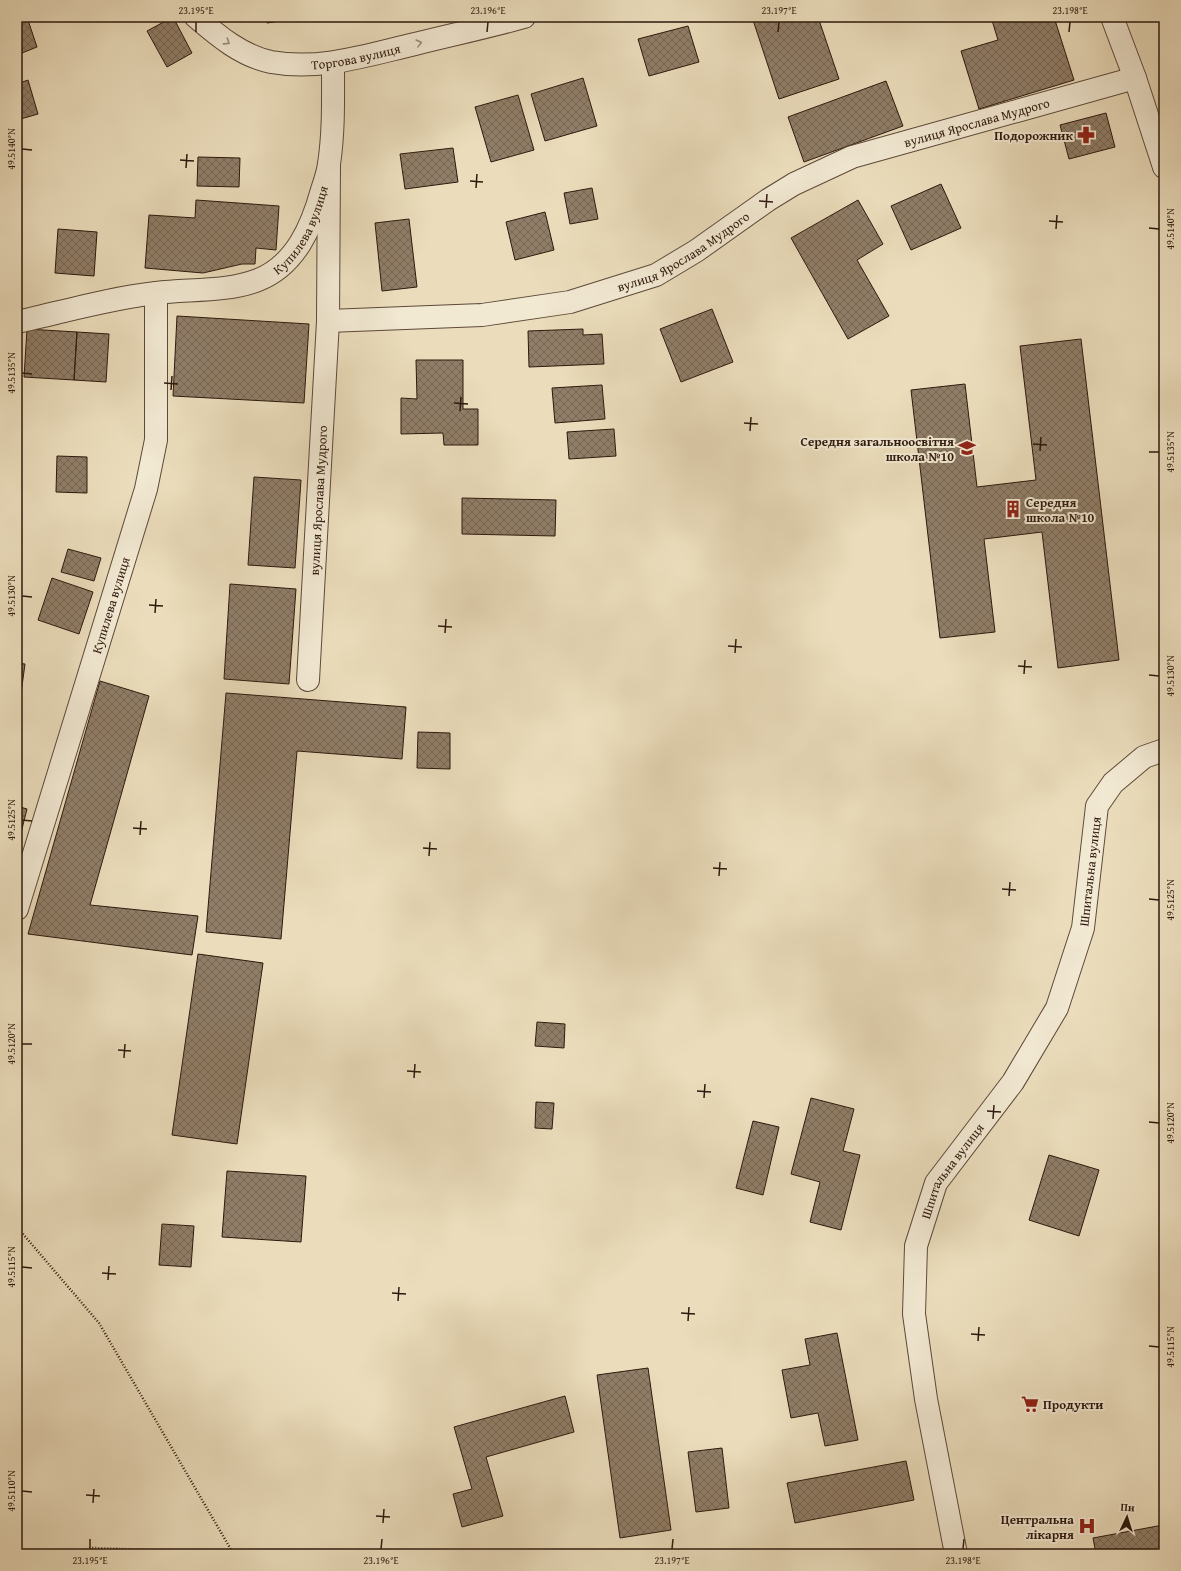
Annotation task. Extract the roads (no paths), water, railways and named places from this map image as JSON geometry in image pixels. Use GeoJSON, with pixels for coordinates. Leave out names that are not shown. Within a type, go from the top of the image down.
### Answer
{"type":"FeatureCollection","features":[{"type":"Feature","properties":{"kind":"street","name":"Торгова вулиця"},"geometry":{"type":"LineString","coordinates":[[196,17],[221,38],[241,51],[270,62],[299,65],[333,64],[524,17]]}},
{"type":"Feature","properties":{"kind":"street"},"geometry":{"type":"LineString","coordinates":[[1112,17],[1164,167]]}},
{"type":"Feature","properties":{"kind":"street","name":"Купилева вулиця"},"geometry":{"type":"LineString","coordinates":[[17,322],[126,297],[238,286],[259,280],[277,270],[294,254],[306,235],[314,218],[329,165],[332,135],[333,64]]}},
{"type":"Feature","properties":{"kind":"street","name":"вулиця Ярослава Мудрого"},"geometry":{"type":"LineString","coordinates":[[328,321],[482,315],[570,302],[656,275],[696,251],[768,200],[794,184],[852,157],[1134,78]]}},
{"type":"Feature","properties":{"kind":"street","name":"вулиця Ярослава Мудрого"},"geometry":{"type":"LineString","coordinates":[[308,680],[328,321],[329,165]]}},
{"type":"Feature","properties":{"kind":"street","name":"Купилева вулиця"},"geometry":{"type":"LineString","coordinates":[[17,909],[147,482],[156,440],[156,293]]}},
{"type":"Feature","properties":{"kind":"street","name":"Шпитальна вулиця"},"geometry":{"type":"LineString","coordinates":[[956,1554],[926,1399],[914,1314],[916,1246],[936,1183],[1013,1082],[1057,1008],[1083,928],[1097,806],[1112,783],[1144,757],[1164,750]]}},
{"type":"Feature","properties":{"kind":"place","name":"Подорожник"},"geometry":{"type":"Point","coordinates":[1086,135]}},
{"type":"Feature","properties":{"kind":"place","name":"Середня загальноосвітня школа №10"},"geometry":{"type":"Point","coordinates":[967,448]}},
{"type":"Feature","properties":{"kind":"place","name":"Середня школа №10"},"geometry":{"type":"Point","coordinates":[1013,509]}},
{"type":"Feature","properties":{"kind":"place","name":"Продукти"},"geometry":{"type":"Point","coordinates":[1030,1404]}},
{"type":"Feature","properties":{"kind":"place","name":"Центральна лікарня"},"geometry":{"type":"Point","coordinates":[1087,1526]}}]}
